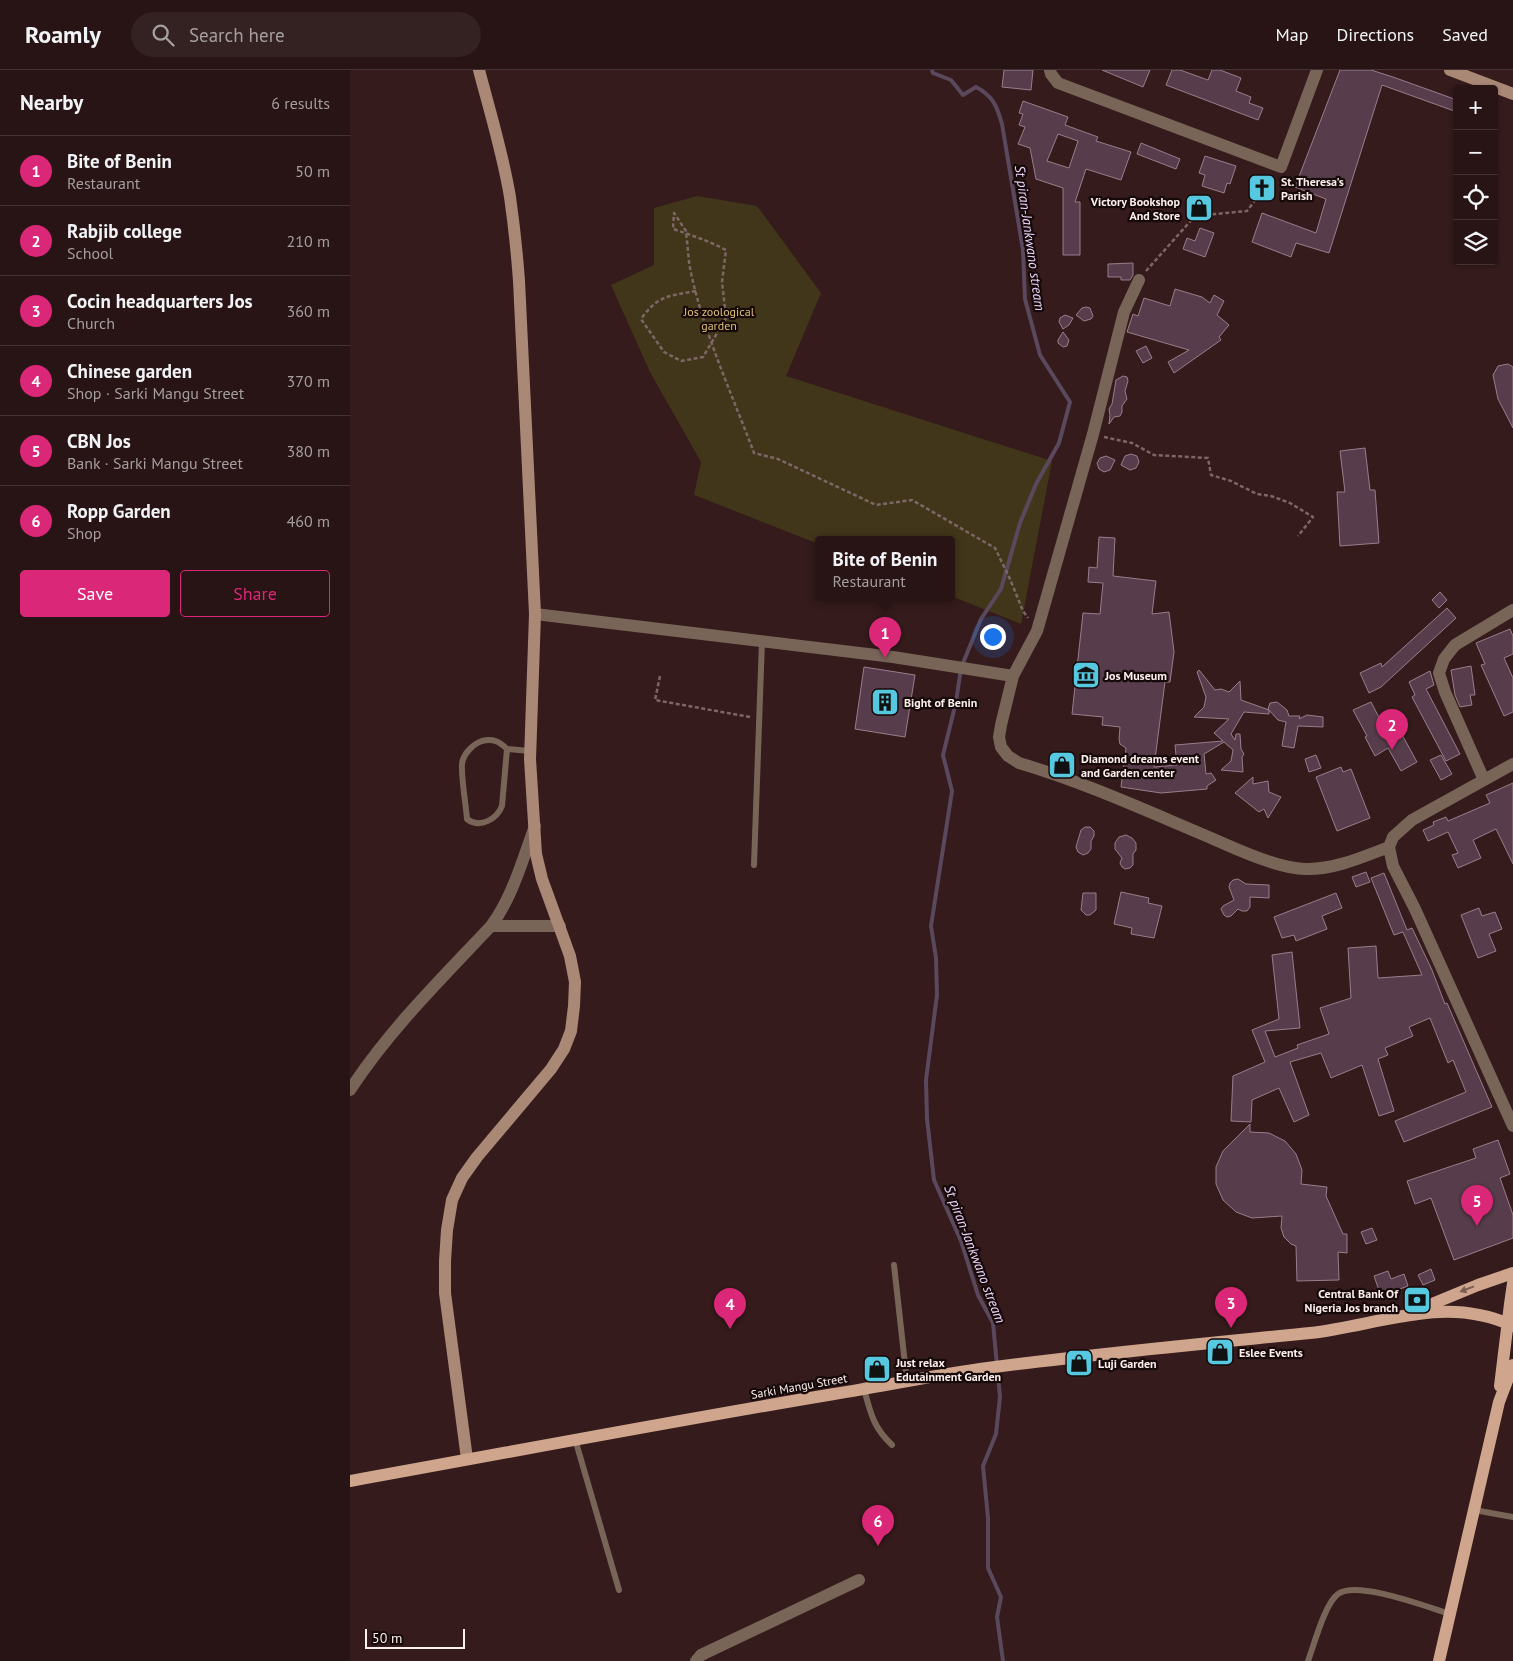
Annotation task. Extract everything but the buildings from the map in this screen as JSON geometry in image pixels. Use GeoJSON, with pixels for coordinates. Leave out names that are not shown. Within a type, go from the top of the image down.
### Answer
{"type":"FeatureCollection","features":[{"type":"Feature","properties":{"kind":"main road"},"geometry":{"type":"LineString","coordinates":[[1404,1316],[1433,1302],[1513,1273]]}},
{"type":"Feature","properties":{"kind":"main road"},"geometry":{"type":"LineString","coordinates":[[1439,1661],[1498,1402],[1511,1317],[1513,1283]]}},
{"type":"Feature","properties":{"kind":"main road"},"geometry":{"type":"LineString","coordinates":[[1404,1316],[1458,1311],[1511,1317]]}},
{"type":"Feature","properties":{"kind":"main road","name":"Sarki Mangu Street"},"geometry":{"type":"LineString","coordinates":[[350,1481],[575,1439],[979,1370],[1111,1353],[1347,1328],[1404,1316]]}},
{"type":"Feature","properties":{"kind":"main road"},"geometry":{"type":"LineString","coordinates":[[1498,1402],[1513,1366]]}},
{"type":"Feature","properties":{"kind":"street"},"geometry":{"type":"LineString","coordinates":[[468,1459],[445,1293],[444,1261],[452,1200],[462,1178],[477,1157],[551,1069],[564,1049],[571,1031],[575,982],[570,956],[542,879],[536,854],[530,751],[535,614],[519,281],[515,235],[502,160],[479,70]]}},
{"type":"Feature","properties":{"kind":"street"},"geometry":{"type":"LineString","coordinates":[[1050,70],[1058,82],[1281,167],[1317,70]]}},
{"type":"Feature","properties":{"kind":"street"},"geometry":{"type":"LineString","coordinates":[[1450,70],[1513,94]]}},
{"type":"Feature","properties":{"kind":"street"},"geometry":{"type":"LineString","coordinates":[[1139,280],[1124,312],[1093,434],[1037,631],[1013,676],[1000,725],[999,737],[1001,747],[1008,756],[1019,763],[1099,790],[1251,855],[1283,865],[1303,869],[1323,868],[1389,847]]}},
{"type":"Feature","properties":{"kind":"street"},"geometry":{"type":"LineString","coordinates":[[1484,780],[1445,692],[1439,673],[1444,659],[1456,645],[1513,610]]}},
{"type":"Feature","properties":{"kind":"street"},"geometry":{"type":"LineString","coordinates":[[535,614],[762,641],[1013,676]]}},
{"type":"Feature","properties":{"kind":"street"},"geometry":{"type":"LineString","coordinates":[[1513,764],[1412,820],[1393,837],[1389,847],[1393,866],[1415,909],[1513,1126]]}},
{"type":"Feature","properties":{"kind":"street"},"geometry":{"type":"LineString","coordinates":[[350,1090],[369,1060],[404,1018],[491,926],[512,892],[534,826]]}},
{"type":"Feature","properties":{"kind":"street"},"geometry":{"type":"LineString","coordinates":[[491,926],[560,926]]}},
{"type":"Feature","properties":{"kind":"street"},"geometry":{"type":"LineString","coordinates":[[696,1661],[702,1655],[859,1580]]}},
{"type":"Feature","properties":{"kind":"lane"},"geometry":{"type":"LineString","coordinates":[[754,865],[762,641]]}},
{"type":"Feature","properties":{"kind":"lane"},"geometry":{"type":"LineString","coordinates":[[507,749],[502,806],[499,813],[493,819],[482,823],[472,823],[467,819],[462,764],[465,754],[482,741],[494,740],[502,743],[507,749],[530,751]]}},
{"type":"Feature","properties":{"kind":"lane"},"geometry":{"type":"LineString","coordinates":[[894,1265],[907,1382]]}},
{"type":"Feature","properties":{"kind":"lane"},"geometry":{"type":"LineString","coordinates":[[864,1389],[871,1416],[879,1433],[892,1445]]}},
{"type":"Feature","properties":{"kind":"lane"},"geometry":{"type":"LineString","coordinates":[[575,1439],[619,1590]]}},
{"type":"Feature","properties":{"kind":"lane"},"geometry":{"type":"LineString","coordinates":[[1474,1510],[1513,1517]]}},
{"type":"Feature","properties":{"kind":"lane"},"geometry":{"type":"LineString","coordinates":[[1308,1661],[1328,1606],[1338,1594],[1350,1589],[1369,1591],[1450,1614]]}},
{"type":"Feature","properties":{"kind":"path"},"geometry":{"type":"LineString","coordinates":[[1139,280],[1195,216],[1247,211],[1281,167]]}},
{"type":"Feature","properties":{"kind":"path"},"geometry":{"type":"LineString","coordinates":[[696,291],[664,297],[650,307],[642,319],[664,352],[680,361],[703,357],[712,341],[726,318],[722,282],[726,250],[709,241],[686,234],[673,229],[674,213],[686,231],[686,234],[690,268],[696,291],[702,316],[712,341],[754,453],[778,459],[876,505],[912,500],[995,548],[1023,611],[1037,631]]}},
{"type":"Feature","properties":{"kind":"path"},"geometry":{"type":"LineString","coordinates":[[1093,434],[1132,443],[1154,455],[1208,458],[1211,475],[1231,481],[1258,494],[1271,496],[1290,503],[1313,517],[1298,536]]}},
{"type":"Feature","properties":{"kind":"path"},"geometry":{"type":"LineString","coordinates":[[660,676],[655,700],[759,718]]}},
{"type":"Feature","properties":{"kind":"green space","name":"Jos zoological garden"},"geometry":{"type":"Polygon","coordinates":[[[697,196],[757,206],[821,293],[786,376],[1052,461],[1021,624],[955,598],[955,536],[815,536],[815,542],[694,495],[701,462],[650,372],[611,285],[654,265],[654,208],[697,196]]]}},
{"type":"Feature","properties":{"kind":"waterway","name":"St piran-Jankwano stream"},"geometry":{"type":"LineString","coordinates":[[932,70],[933,73],[951,80],[963,95],[976,87],[987,94],[994,102],[1002,124],[1023,250],[1025,299],[1040,355],[1070,402],[1059,443],[1036,484],[1020,523],[1001,589],[981,619],[961,668],[956,702],[943,755],[952,791],[931,926],[936,958],[937,995],[926,1080],[927,1119],[934,1180],[961,1241],[978,1295],[993,1323],[1000,1397],[996,1434],[983,1466],[988,1518],[988,1568],[1001,1597],[997,1617],[1003,1661]]}},
{"type":"Feature","properties":{"kind":"place","name":"St. Theresa's Parish"},"geometry":{"type":"Point","coordinates":[1262,188]}},
{"type":"Feature","properties":{"kind":"place","name":"Victory Bookshop And Store"},"geometry":{"type":"Point","coordinates":[1199,208]}},
{"type":"Feature","properties":{"kind":"place","name":"Bite of Benin"},"geometry":{"type":"Point","coordinates":[885,658]}},
{"type":"Feature","properties":{"kind":"place","name":"Jos Museum"},"geometry":{"type":"Point","coordinates":[1086,675]}},
{"type":"Feature","properties":{"kind":"place","name":"Bight of Benin"},"geometry":{"type":"Point","coordinates":[885,702]}},
{"type":"Feature","properties":{"kind":"place","name":"Rabjib college"},"geometry":{"type":"Point","coordinates":[1392,750]}},
{"type":"Feature","properties":{"kind":"place","name":"Diamond dreams event and Garden center"},"geometry":{"type":"Point","coordinates":[1062,765]}},
{"type":"Feature","properties":{"kind":"place","name":"CBN Jos"},"geometry":{"type":"Point","coordinates":[1477,1226]}},
{"type":"Feature","properties":{"kind":"place","name":"Central Bank Of Nigeria Jos branch"},"geometry":{"type":"Point","coordinates":[1417,1300]}},
{"type":"Feature","properties":{"kind":"place","name":"Cocin headquarters Jos"},"geometry":{"type":"Point","coordinates":[1231,1328]}},
{"type":"Feature","properties":{"kind":"place","name":"Chinese garden"},"geometry":{"type":"Point","coordinates":[730,1329]}},
{"type":"Feature","properties":{"kind":"place","name":"Eslee Events"},"geometry":{"type":"Point","coordinates":[1220,1352]}},
{"type":"Feature","properties":{"kind":"place","name":"Luji Garden"},"geometry":{"type":"Point","coordinates":[1079,1363]}},
{"type":"Feature","properties":{"kind":"place","name":"Just relax Edutainment Garden"},"geometry":{"type":"Point","coordinates":[877,1369]}},
{"type":"Feature","properties":{"kind":"place","name":"Ropp Garden"},"geometry":{"type":"Point","coordinates":[878,1546]}}]}
